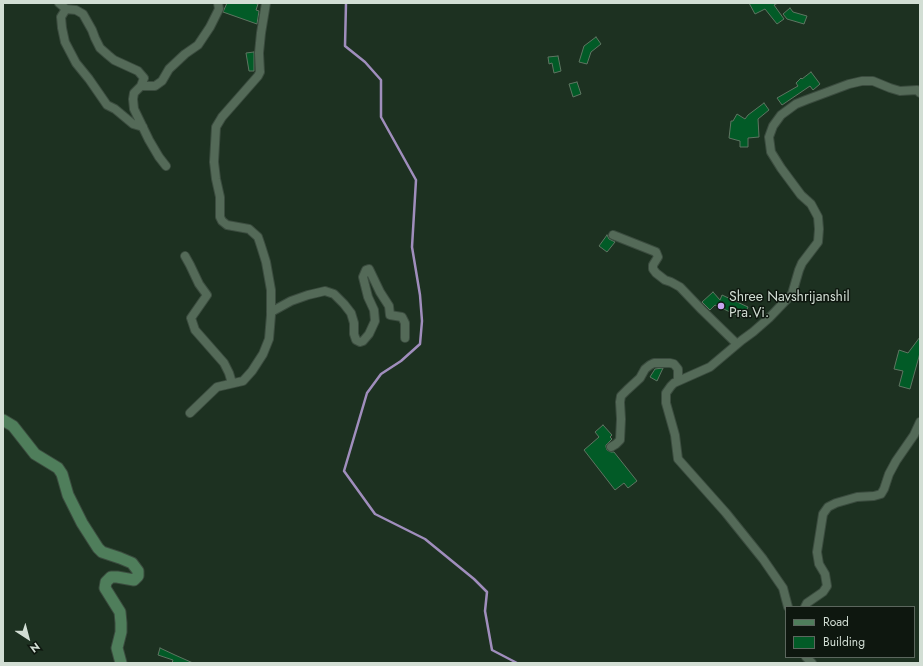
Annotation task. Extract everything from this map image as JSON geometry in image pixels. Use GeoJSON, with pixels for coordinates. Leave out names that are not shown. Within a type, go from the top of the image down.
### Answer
{"type":"FeatureCollection","features":[{"type":"Feature","properties":{"kind":"street"},"geometry":{"type":"LineString","coordinates":[[59,3],[66,9],[76,10],[83,14],[100,48],[114,60],[138,72],[144,78],[141,86],[134,93],[134,108],[159,157],[166,166]]}},
{"type":"Feature","properties":{"kind":"street"},"geometry":{"type":"LineString","coordinates":[[141,86],[155,86],[162,81],[169,68],[198,45],[219,10],[218,3]]}},
{"type":"Feature","properties":{"kind":"street"},"geometry":{"type":"LineString","coordinates":[[190,413],[217,387],[243,381],[252,371],[263,354],[269,339],[271,290],[266,262],[258,237],[249,229],[228,225],[222,221],[220,217],[220,197],[214,162],[216,126],[260,72],[259,53],[266,3]]}},
{"type":"Feature","properties":{"kind":"street"},"geometry":{"type":"LineString","coordinates":[[66,9],[61,17],[62,28],[65,42],[76,63],[107,104],[133,124],[143,127]]}},
{"type":"Feature","properties":{"kind":"street"},"geometry":{"type":"LineString","coordinates":[[788,606],[783,588],[763,559],[726,512],[678,459],[675,435],[666,403],[666,393],[671,386],[710,367],[769,318],[792,294],[802,263],[818,242],[818,216],[811,204],[801,195],[771,152],[769,137],[773,126],[781,115],[796,104],[843,86],[862,81],[874,81],[900,91],[917,90],[920,93]]}},
{"type":"Feature","properties":{"kind":"street"},"geometry":{"type":"LineString","coordinates":[[613,236],[656,252],[658,257],[653,265],[653,269],[656,273],[665,280],[680,287],[726,335],[737,344]]}},
{"type":"Feature","properties":{"kind":"street"},"geometry":{"type":"LineString","coordinates":[[185,256],[199,284],[207,295],[191,318],[196,330],[224,363],[232,383]]}},
{"type":"Feature","properties":{"kind":"street"},"geometry":{"type":"LineString","coordinates":[[271,312],[291,301],[308,296],[325,292],[334,294],[351,314],[354,323],[354,334],[356,340],[360,342],[363,341],[369,334],[375,321],[374,310],[368,297],[363,277],[366,270],[369,270],[378,289],[389,306],[390,315],[402,317],[405,323],[405,338]]}},
{"type":"Feature","properties":{"kind":"street"},"geometry":{"type":"LineString","coordinates":[[611,447],[620,440],[621,396],[640,378],[645,369],[654,363],[674,364],[678,369],[678,382]]}},
{"type":"Feature","properties":{"kind":"street"},"geometry":{"type":"LineString","coordinates":[[3,420],[13,426],[35,454],[58,468],[62,474],[71,502],[98,548],[102,552],[132,563],[138,572],[138,576],[134,580],[117,577],[111,578],[106,582],[105,588],[120,612],[122,623],[116,648],[121,663]]}},
{"type":"Feature","properties":{"kind":"street"},"geometry":{"type":"LineString","coordinates":[[806,606],[807,603],[823,592],[827,586],[825,574],[819,564],[817,552],[823,514],[828,506],[836,503],[857,497],[881,494],[896,461],[914,435],[920,422]]}},
{"type":"Feature","properties":{"kind":"building"},"geometry":{"type":"Polygon","coordinates":[[[227,3],[258,4],[256,10],[259,11],[257,24],[223,12],[227,3]]]}},
{"type":"Feature","properties":{"kind":"building"},"geometry":{"type":"Polygon","coordinates":[[[749,3],[778,3],[774,5],[784,19],[777,24],[765,9],[755,14],[749,3]]]}},
{"type":"Feature","properties":{"kind":"building"},"geometry":{"type":"Polygon","coordinates":[[[790,8],[793,12],[807,16],[804,24],[787,19],[783,14],[790,8]]]}},
{"type":"Feature","properties":{"kind":"building"},"geometry":{"type":"Polygon","coordinates":[[[596,37],[601,44],[591,52],[587,64],[579,62],[584,46],[596,37]]]}},
{"type":"Feature","properties":{"kind":"building"},"geometry":{"type":"Polygon","coordinates":[[[254,52],[254,71],[249,71],[246,53],[254,52]]]}},
{"type":"Feature","properties":{"kind":"building"},"geometry":{"type":"Polygon","coordinates":[[[558,56],[561,71],[554,73],[552,63],[549,64],[548,57],[558,56]]]}},
{"type":"Feature","properties":{"kind":"building"},"geometry":{"type":"Polygon","coordinates":[[[811,72],[820,84],[813,90],[810,86],[782,105],[777,98],[798,86],[796,83],[811,72]]]}},
{"type":"Feature","properties":{"kind":"building"},"geometry":{"type":"Polygon","coordinates":[[[577,82],[581,94],[573,97],[569,84],[577,82]]]}},
{"type":"Feature","properties":{"kind":"building"},"geometry":{"type":"Polygon","coordinates":[[[764,103],[769,110],[758,119],[759,137],[748,138],[748,147],[740,147],[740,141],[729,138],[731,121],[733,121],[737,114],[745,119],[764,103]]]}},
{"type":"Feature","properties":{"kind":"building"},"geometry":{"type":"Polygon","coordinates":[[[607,235],[609,239],[615,242],[607,252],[599,246],[607,235]]]}},
{"type":"Feature","properties":{"kind":"building"},"geometry":{"type":"Polygon","coordinates":[[[713,292],[720,300],[722,295],[748,307],[743,318],[715,305],[710,310],[702,302],[713,292]]]}},
{"type":"Feature","properties":{"kind":"building"},"geometry":{"type":"Polygon","coordinates":[[[920,337],[920,353],[910,389],[899,386],[903,371],[894,369],[899,350],[908,353],[920,337]]]}},
{"type":"Feature","properties":{"kind":"building"},"geometry":{"type":"Polygon","coordinates":[[[663,368],[657,381],[650,377],[655,369],[663,368]]]}},
{"type":"Feature","properties":{"kind":"building"},"geometry":{"type":"Polygon","coordinates":[[[603,425],[612,435],[610,437],[612,439],[606,445],[607,450],[614,452],[637,481],[628,488],[624,483],[615,490],[584,450],[599,437],[595,432],[603,425]]]}},
{"type":"Feature","properties":{"kind":"building"},"geometry":{"type":"Polygon","coordinates":[[[160,648],[193,663],[172,663],[173,660],[158,655],[160,648]]]}},
{"type":"Feature","properties":{"kind":"waterway"},"geometry":{"type":"LineString","coordinates":[[346,3],[345,46],[365,62],[381,80],[381,117],[416,180],[412,247],[420,295],[422,321],[420,344],[401,361],[381,374],[367,393],[344,471],[375,514],[425,539],[474,579],[487,592],[485,611],[492,650],[517,663]]}},
{"type":"Feature","properties":{"kind":"place","name":"Shree Navshrijanshil Pra.Vi."},"geometry":{"type":"Point","coordinates":[721,306]}}]}
